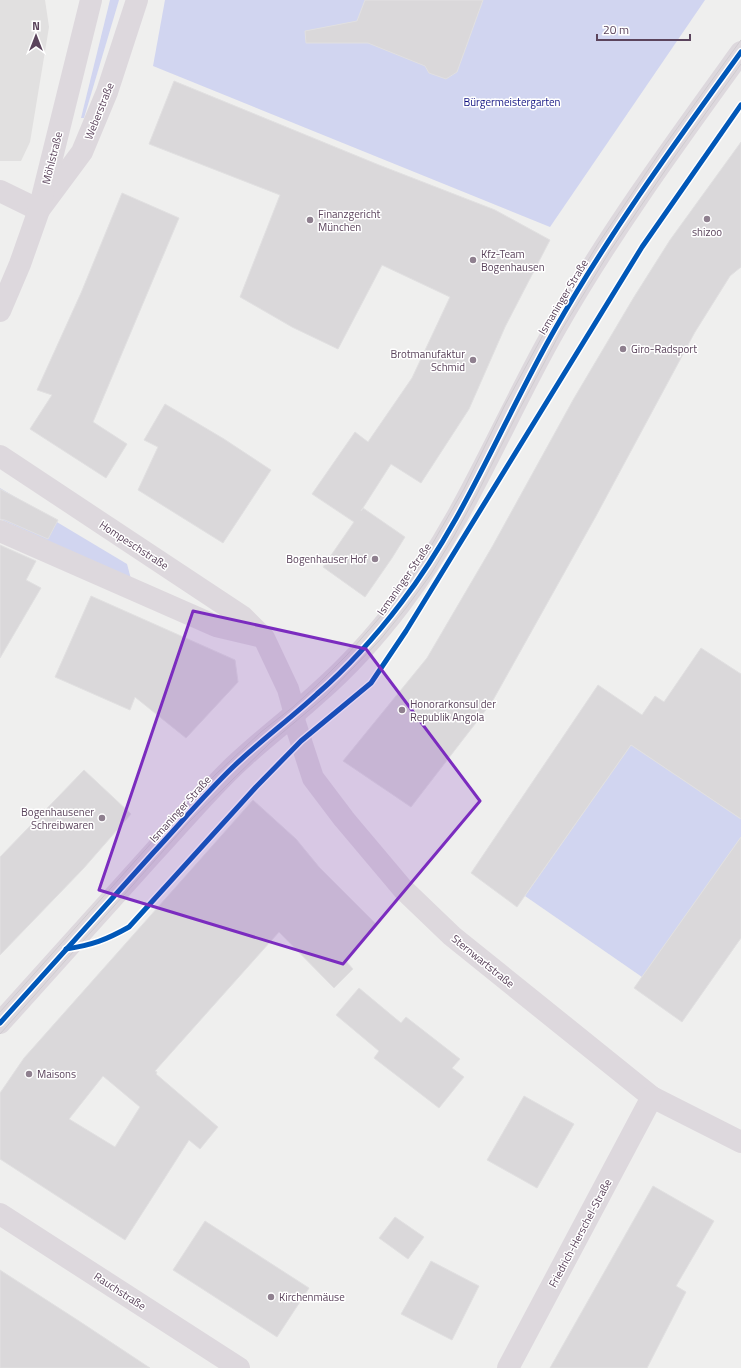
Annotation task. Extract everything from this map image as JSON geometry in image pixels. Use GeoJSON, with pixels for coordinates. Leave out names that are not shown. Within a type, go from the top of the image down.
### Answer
{"type":"FeatureCollection","features":[{"type":"Feature","properties":{"kind":"street","name":"Möhlstraße"},"geometry":{"type":"LineString","coordinates":[[0,311],[20,264],[39,210],[91,0]]}},
{"type":"Feature","properties":{"kind":"street","name":"Weberstraße"},"geometry":{"type":"LineString","coordinates":[[39,210],[82,152],[107,92],[137,0]]}},
{"type":"Feature","properties":{"kind":"street","name":"Ismaninger Straße"},"geometry":{"type":"LineString","coordinates":[[0,1023],[221,779],[266,737],[321,691],[353,659],[392,614],[425,571],[470,492],[512,408],[555,328],[604,248],[669,152],[740,56]]}},
{"type":"Feature","properties":{"kind":"street"},"geometry":{"type":"LineString","coordinates":[[0,191],[39,210]]}},
{"type":"Feature","properties":{"kind":"street","name":"Hompeschstraße"},"geometry":{"type":"LineString","coordinates":[[0,456],[243,617],[264,638],[288,690],[294,715]]}},
{"type":"Feature","properties":{"kind":"street"},"geometry":{"type":"LineString","coordinates":[[0,531],[216,626],[264,638]]}},
{"type":"Feature","properties":{"kind":"street","name":"Sternwartstraße"},"geometry":{"type":"LineString","coordinates":[[294,715],[313,778],[344,819],[403,889],[452,936],[652,1097],[741,1142]]}},
{"type":"Feature","properties":{"kind":"street","name":"Friedrich-Herschel-Straße"},"geometry":{"type":"LineString","coordinates":[[508,1368],[652,1097]]}},
{"type":"Feature","properties":{"kind":"street","name":"Rauchstraße"},"geometry":{"type":"LineString","coordinates":[[0,1214],[239,1368]]}},
{"type":"Feature","properties":{"kind":"highlighted area"},"geometry":{"type":"Polygon","coordinates":[[[193,611],[366,649],[480,801],[343,964],[99,890],[193,611]]]}},
{"type":"Feature","properties":{"kind":"shaded area"},"geometry":{"type":"Polygon","coordinates":[[[0,0],[45,0],[49,27],[30,142],[21,161],[0,161],[0,0]]]}},
{"type":"Feature","properties":{"kind":"green space"},"geometry":{"type":"Polygon","coordinates":[[[110,0],[119,0],[84,118],[81,118],[110,0]]]}},
{"type":"Feature","properties":{"kind":"green space","name":"Bürgermeistergarten"},"geometry":{"type":"Polygon","coordinates":[[[165,0],[705,0],[550,227],[153,66],[165,0]]]}},
{"type":"Feature","properties":{"kind":"green space"},"geometry":{"type":"Polygon","coordinates":[[[0,488],[127,564],[131,579],[0,519],[0,488]]]}},
{"type":"Feature","properties":{"kind":"green space"},"geometry":{"type":"Polygon","coordinates":[[[631,745],[741,819],[741,837],[642,977],[525,896],[631,745]]]}},
{"type":"Feature","properties":{"kind":"building"},"geometry":{"type":"Polygon","coordinates":[[[365,0],[483,0],[457,72],[446,79],[429,73],[425,66],[368,43],[306,43],[305,31],[357,21],[365,0]]]}},
{"type":"Feature","properties":{"kind":"building"},"geometry":{"type":"Polygon","coordinates":[[[174,81],[379,165],[495,210],[550,240],[505,327],[469,409],[421,483],[391,464],[361,511],[363,508],[405,537],[365,597],[323,567],[354,522],[312,494],[355,432],[368,442],[412,378],[450,297],[382,265],[338,349],[292,327],[240,297],[280,195],[149,144],[174,81]]]}},
{"type":"Feature","properties":{"kind":"building"},"geometry":{"type":"Polygon","coordinates":[[[741,142],[741,267],[730,276],[695,332],[596,516],[492,702],[411,807],[343,761],[427,658],[492,547],[573,400],[634,297],[670,240],[741,142]]]}},
{"type":"Feature","properties":{"kind":"building"},"geometry":{"type":"Polygon","coordinates":[[[122,193],[179,218],[93,422],[127,444],[106,478],[30,429],[52,395],[37,390],[81,293],[122,193]]]}},
{"type":"Feature","properties":{"kind":"building"},"geometry":{"type":"Polygon","coordinates":[[[165,404],[224,439],[271,470],[223,543],[138,490],[158,447],[144,440],[165,404]]]}},
{"type":"Feature","properties":{"kind":"building"},"geometry":{"type":"Polygon","coordinates":[[[0,489],[58,520],[48,539],[0,519],[0,489]]]}},
{"type":"Feature","properties":{"kind":"building"},"geometry":{"type":"Polygon","coordinates":[[[0,545],[36,561],[26,580],[41,588],[0,658],[0,545]]]}},
{"type":"Feature","properties":{"kind":"building"},"geometry":{"type":"Polygon","coordinates":[[[91,596],[235,660],[238,682],[186,738],[135,697],[130,710],[55,677],[91,596]]]}},
{"type":"Feature","properties":{"kind":"building"},"geometry":{"type":"Polygon","coordinates":[[[701,648],[741,674],[741,819],[631,745],[517,907],[471,873],[598,685],[642,715],[655,696],[664,702],[701,648]]]}},
{"type":"Feature","properties":{"kind":"building"},"geometry":{"type":"Polygon","coordinates":[[[84,770],[131,814],[83,869],[0,955],[0,857],[84,770]]]}},
{"type":"Feature","properties":{"kind":"building"},"geometry":{"type":"Polygon","coordinates":[[[253,800],[296,839],[319,867],[376,924],[345,960],[353,969],[334,988],[279,932],[155,1071],[157,1072],[156,1074],[218,1127],[200,1149],[189,1140],[125,1240],[0,1159],[0,1093],[24,1058],[253,800]],[[103,1076],[69,1119],[115,1147],[140,1107],[103,1076]]]}},
{"type":"Feature","properties":{"kind":"building"},"geometry":{"type":"Polygon","coordinates":[[[741,837],[741,938],[682,1022],[634,988],[741,837]]]}},
{"type":"Feature","properties":{"kind":"building"},"geometry":{"type":"Polygon","coordinates":[[[359,988],[401,1023],[406,1017],[460,1059],[452,1068],[464,1077],[439,1108],[374,1058],[379,1051],[336,1015],[359,988]]]}},
{"type":"Feature","properties":{"kind":"building"},"geometry":{"type":"Polygon","coordinates":[[[524,1096],[574,1124],[537,1188],[487,1160],[524,1096]]]}},
{"type":"Feature","properties":{"kind":"building"},"geometry":{"type":"Polygon","coordinates":[[[653,1186],[714,1221],[676,1286],[686,1292],[647,1368],[550,1368],[653,1186]]]}},
{"type":"Feature","properties":{"kind":"building"},"geometry":{"type":"Polygon","coordinates":[[[395,1217],[424,1237],[408,1259],[379,1238],[395,1217]]]}},
{"type":"Feature","properties":{"kind":"building"},"geometry":{"type":"Polygon","coordinates":[[[205,1221],[309,1288],[277,1337],[173,1270],[205,1221]]]}},
{"type":"Feature","properties":{"kind":"building"},"geometry":{"type":"Polygon","coordinates":[[[431,1261],[479,1286],[452,1340],[401,1314],[431,1261]]]}},
{"type":"Feature","properties":{"kind":"building"},"geometry":{"type":"Polygon","coordinates":[[[0,1270],[79,1321],[150,1368],[0,1368],[0,1270]]]}},
{"type":"Feature","properties":{"kind":"tram line"},"geometry":{"type":"LineString","coordinates":[[0,1012],[171,821],[215,775],[261,732],[293,707],[316,686],[347,655],[395,600],[419,567],[464,489],[505,405],[549,324],[598,244],[663,148],[741,40]]}},
{"type":"Feature","properties":{"kind":"tram line"},"geometry":{"type":"LineString","coordinates":[[0,1034],[189,822],[270,743],[326,696],[380,640],[406,608],[431,574],[454,536],[561,331],[610,251],[675,156],[741,64]]}},
{"type":"Feature","properties":{"kind":"cycle path"},"geometry":{"type":"LineString","coordinates":[[0,1023],[212,788],[243,757],[340,673],[372,639],[401,603],[445,538],[536,363],[598,257],[644,188],[741,52]]}},
{"type":"Feature","properties":{"kind":"cycle path"},"geometry":{"type":"LineString","coordinates":[[66,949],[84,946],[99,941],[129,927],[256,787],[301,741],[371,683],[406,631],[642,247],[741,105]]}},
{"type":"Feature","properties":{"kind":"place","name":"shizoo"},"geometry":{"type":"Point","coordinates":[707,219]}},
{"type":"Feature","properties":{"kind":"place","name":"Finanzgericht München"},"geometry":{"type":"Point","coordinates":[310,220]}},
{"type":"Feature","properties":{"kind":"place","name":"Kfz-Team Bogenhausen"},"geometry":{"type":"Point","coordinates":[473,260]}},
{"type":"Feature","properties":{"kind":"place","name":"Giro-Radsport"},"geometry":{"type":"Point","coordinates":[623,349]}},
{"type":"Feature","properties":{"kind":"place","name":"Brotmanufaktur Schmid"},"geometry":{"type":"Point","coordinates":[473,360]}},
{"type":"Feature","properties":{"kind":"place","name":"Bogenhauser Hof"},"geometry":{"type":"Point","coordinates":[375,559]}},
{"type":"Feature","properties":{"kind":"place","name":"Honorarkonsul der Republik Angola"},"geometry":{"type":"Point","coordinates":[402,710]}},
{"type":"Feature","properties":{"kind":"place","name":"Bogenhausener Schreibwaren"},"geometry":{"type":"Point","coordinates":[102,818]}},
{"type":"Feature","properties":{"kind":"place","name":"Maisons"},"geometry":{"type":"Point","coordinates":[29,1074]}},
{"type":"Feature","properties":{"kind":"place","name":"Kirchenmäuse"},"geometry":{"type":"Point","coordinates":[271,1297]}}]}
